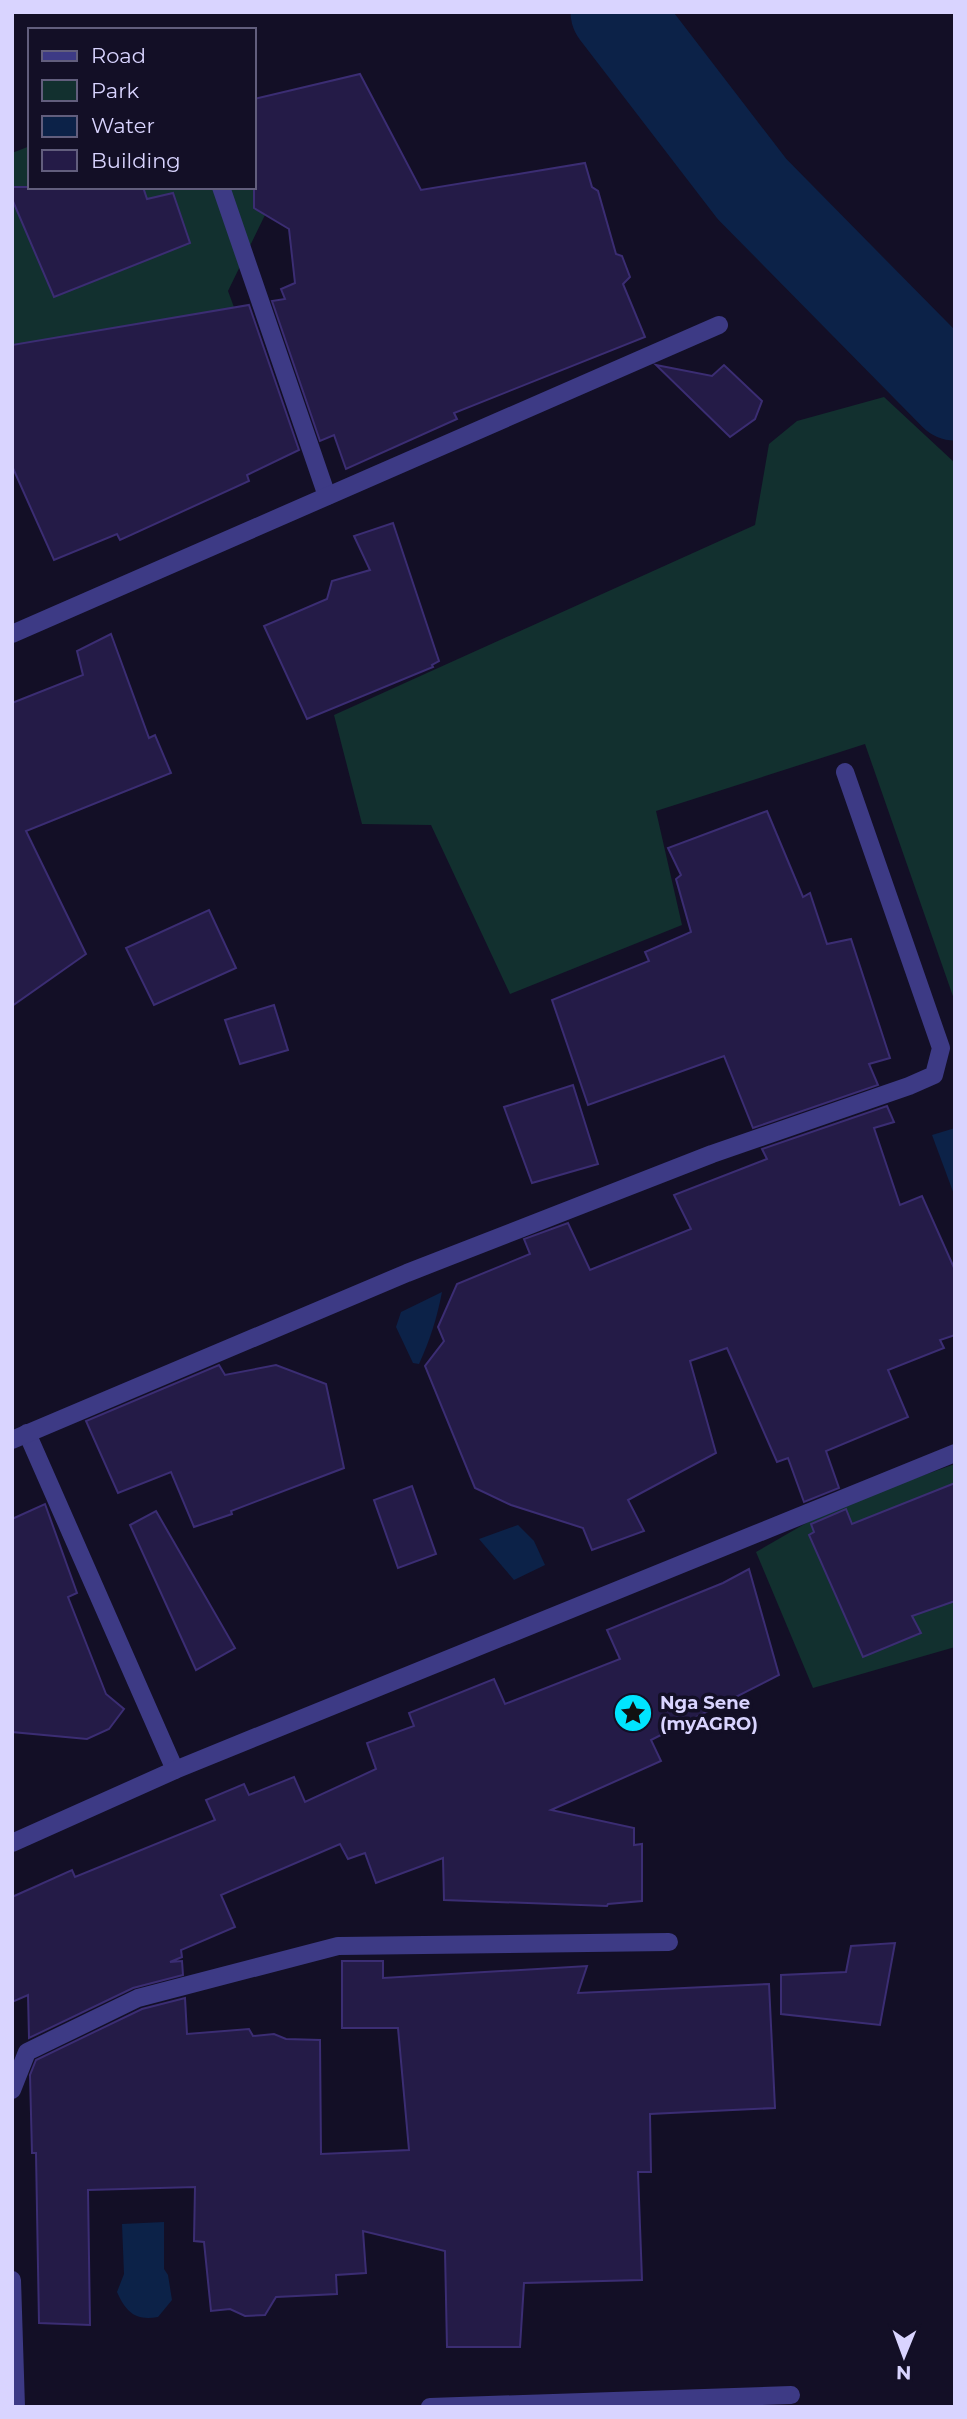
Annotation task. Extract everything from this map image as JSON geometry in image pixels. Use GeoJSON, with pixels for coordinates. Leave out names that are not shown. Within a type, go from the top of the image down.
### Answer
{"type":"FeatureCollection","features":[{"type":"Feature","properties":{"kind":"street"},"geometry":{"type":"LineString","coordinates":[[222,189],[327,496]]}},
{"type":"Feature","properties":{"kind":"street"},"geometry":{"type":"LineString","coordinates":[[12,634],[719,326]]}},
{"type":"Feature","properties":{"kind":"street"},"geometry":{"type":"LineString","coordinates":[[175,1770],[20,1437],[407,1273],[712,1154],[909,1086],[934,1074],[942,1048],[845,772]]}},
{"type":"Feature","properties":{"kind":"street"},"geometry":{"type":"LineString","coordinates":[[12,1843],[175,1770],[955,1453]]}},
{"type":"Feature","properties":{"kind":"street"},"geometry":{"type":"LineString","coordinates":[[12,2090],[27,2052],[138,1998],[338,1946],[669,1942]]}},
{"type":"Feature","properties":{"kind":"street"},"geometry":{"type":"LineString","coordinates":[[12,2280],[16,2407]]}},
{"type":"Feature","properties":{"kind":"street"},"geometry":{"type":"LineString","coordinates":[[430,2407],[791,2395]]}},
{"type":"Feature","properties":{"kind":"green space"},"geometry":{"type":"Polygon","coordinates":[[[28,147],[28,189],[254,189],[265,215],[228,291],[256,367],[12,449],[12,153],[28,147]]]}},
{"type":"Feature","properties":{"kind":"green space"},"geometry":{"type":"Polygon","coordinates":[[[884,397],[955,463],[955,1002],[865,744],[656,811],[682,925],[510,994],[431,825],[362,824],[334,715],[755,525],[769,444],[797,421],[884,397]]]}},
{"type":"Feature","properties":{"kind":"green space"},"geometry":{"type":"Polygon","coordinates":[[[955,1464],[955,1647],[813,1688],[756,1552],[834,1507],[955,1464]]]}},
{"type":"Feature","properties":{"kind":"water"},"geometry":{"type":"Polygon","coordinates":[[[955,1128],[955,1197],[932,1135],[955,1128]]]}},
{"type":"Feature","properties":{"kind":"water"},"geometry":{"type":"Polygon","coordinates":[[[442,1292],[423,1355],[419,1364],[413,1363],[396,1327],[401,1312],[442,1292]]]}},
{"type":"Feature","properties":{"kind":"water"},"geometry":{"type":"Polygon","coordinates":[[[518,1525],[534,1541],[545,1565],[514,1580],[479,1539],[518,1525]]]}},
{"type":"Feature","properties":{"kind":"water"},"geometry":{"type":"Polygon","coordinates":[[[164,2222],[164,2269],[168,2275],[172,2300],[158,2317],[143,2318],[128,2310],[117,2292],[124,2274],[122,2224],[164,2222]]]}},
{"type":"Feature","properties":{"kind":"building"},"geometry":{"type":"Polygon","coordinates":[[[360,74],[421,190],[585,163],[592,187],[598,191],[616,254],[622,256],[630,277],[623,284],[645,337],[454,413],[457,419],[346,469],[334,435],[320,441],[272,301],[285,299],[281,289],[295,283],[289,229],[254,208],[256,99],[360,74]]]}},
{"type":"Feature","properties":{"kind":"building"},"geometry":{"type":"Polygon","coordinates":[[[12,187],[144,189],[147,199],[173,193],[190,243],[54,297],[12,199],[12,187]]]}},
{"type":"Feature","properties":{"kind":"building"},"geometry":{"type":"Polygon","coordinates":[[[249,305],[299,450],[247,475],[249,481],[120,540],[117,534],[54,560],[12,466],[12,345],[249,305]]]}},
{"type":"Feature","properties":{"kind":"building"},"geometry":{"type":"Polygon","coordinates":[[[656,365],[712,376],[724,365],[762,401],[755,419],[730,437],[656,365]]]}},
{"type":"Feature","properties":{"kind":"building"},"geometry":{"type":"Polygon","coordinates":[[[393,523],[439,661],[432,665],[433,667],[307,719],[264,626],[327,599],[332,581],[370,570],[354,536],[393,523]]]}},
{"type":"Feature","properties":{"kind":"building"},"geometry":{"type":"Polygon","coordinates":[[[111,634],[149,738],[155,735],[171,773],[26,831],[86,954],[12,1006],[12,703],[83,675],[77,651],[111,634]]]}},
{"type":"Feature","properties":{"kind":"building"},"geometry":{"type":"Polygon","coordinates":[[[767,811],[803,897],[810,893],[827,944],[851,939],[890,1058],[869,1064],[878,1085],[753,1128],[724,1056],[588,1105],[552,1000],[649,961],[645,952],[691,932],[676,879],[681,875],[668,848],[767,811]]]}},
{"type":"Feature","properties":{"kind":"building"},"geometry":{"type":"Polygon","coordinates":[[[209,910],[236,968],[154,1005],[126,948],[209,910]]]}},
{"type":"Feature","properties":{"kind":"building"},"geometry":{"type":"Polygon","coordinates":[[[274,1005],[288,1050],[240,1064],[225,1020],[274,1005]]]}},
{"type":"Feature","properties":{"kind":"building"},"geometry":{"type":"Polygon","coordinates":[[[573,1085],[598,1164],[532,1183],[504,1107],[573,1085]]]}},
{"type":"Feature","properties":{"kind":"building"},"geometry":{"type":"Polygon","coordinates":[[[887,1106],[894,1122],[874,1128],[900,1205],[922,1196],[955,1270],[955,1335],[940,1340],[944,1348],[888,1370],[908,1417],[826,1451],[839,1488],[804,1502],[788,1458],[777,1462],[727,1348],[690,1361],[716,1453],[628,1500],[644,1531],[592,1550],[583,1528],[511,1505],[475,1488],[425,1366],[444,1341],[438,1327],[457,1284],[530,1254],[524,1239],[568,1223],[590,1270],[691,1229],[674,1195],[767,1159],[762,1149],[887,1106]]]}},
{"type":"Feature","properties":{"kind":"building"},"geometry":{"type":"Polygon","coordinates":[[[219,1365],[225,1375],[276,1365],[326,1384],[344,1468],[194,1527],[171,1472],[118,1493],[86,1421],[219,1365]]]}},
{"type":"Feature","properties":{"kind":"building"},"geometry":{"type":"Polygon","coordinates":[[[955,1483],[955,1601],[912,1616],[921,1633],[863,1657],[809,1535],[814,1532],[811,1524],[846,1509],[852,1524],[955,1483]]]}},
{"type":"Feature","properties":{"kind":"building"},"geometry":{"type":"Polygon","coordinates":[[[412,1486],[436,1554],[398,1568],[374,1500],[412,1486]]]}},
{"type":"Feature","properties":{"kind":"building"},"geometry":{"type":"Polygon","coordinates":[[[45,1504],[77,1593],[68,1597],[106,1694],[124,1709],[109,1729],[87,1739],[12,1732],[12,1519],[45,1504]]]}},
{"type":"Feature","properties":{"kind":"building"},"geometry":{"type":"Polygon","coordinates":[[[156,1511],[235,1648],[196,1670],[130,1525],[156,1511]]]}},
{"type":"Feature","properties":{"kind":"building"},"geometry":{"type":"Polygon","coordinates":[[[749,1569],[779,1675],[651,1740],[661,1761],[551,1810],[634,1828],[634,1845],[642,1844],[642,1901],[607,1906],[444,1900],[443,1858],[376,1883],[365,1853],[348,1859],[340,1844],[221,1895],[235,1927],[181,1950],[182,1957],[170,1962],[182,1961],[183,1975],[133,1988],[29,2038],[28,1995],[12,2002],[12,1897],[72,1870],[75,1877],[215,1820],[206,1800],[244,1784],[249,1795],[294,1777],[305,1802],[376,1769],[367,1743],[414,1726],[409,1713],[494,1679],[505,1704],[620,1659],[607,1630],[723,1583],[749,1569]]]}},
{"type":"Feature","properties":{"kind":"building"},"geometry":{"type":"Polygon","coordinates":[[[895,1943],[880,2025],[781,2014],[781,1975],[846,1972],[851,1946],[895,1943]]]}},
{"type":"Feature","properties":{"kind":"building"},"geometry":{"type":"Polygon","coordinates":[[[342,1961],[383,1961],[383,1978],[587,1966],[578,1993],[769,1984],[775,2108],[650,2114],[651,2172],[638,2172],[642,2280],[524,2283],[520,2347],[447,2347],[445,2251],[363,2231],[366,2273],[336,2275],[337,2294],[276,2297],[265,2315],[245,2316],[230,2309],[211,2311],[204,2242],[194,2241],[195,2187],[88,2190],[90,2325],[39,2323],[36,2153],[32,2153],[30,2075],[36,2060],[142,2009],[185,1998],[187,2034],[249,2029],[253,2036],[274,2034],[286,2039],[320,2040],[321,2154],[409,2150],[398,2028],[342,2028],[342,1961]]]}},
{"type":"Feature","properties":{"kind":"waterway"},"geometry":{"type":"LineString","coordinates":[[616,12],[752,189],[955,395]]}},
{"type":"Feature","properties":{"kind":"place","name":"Nga Sene (myAGRO)"},"geometry":{"type":"Point","coordinates":[633,1713]}}]}
